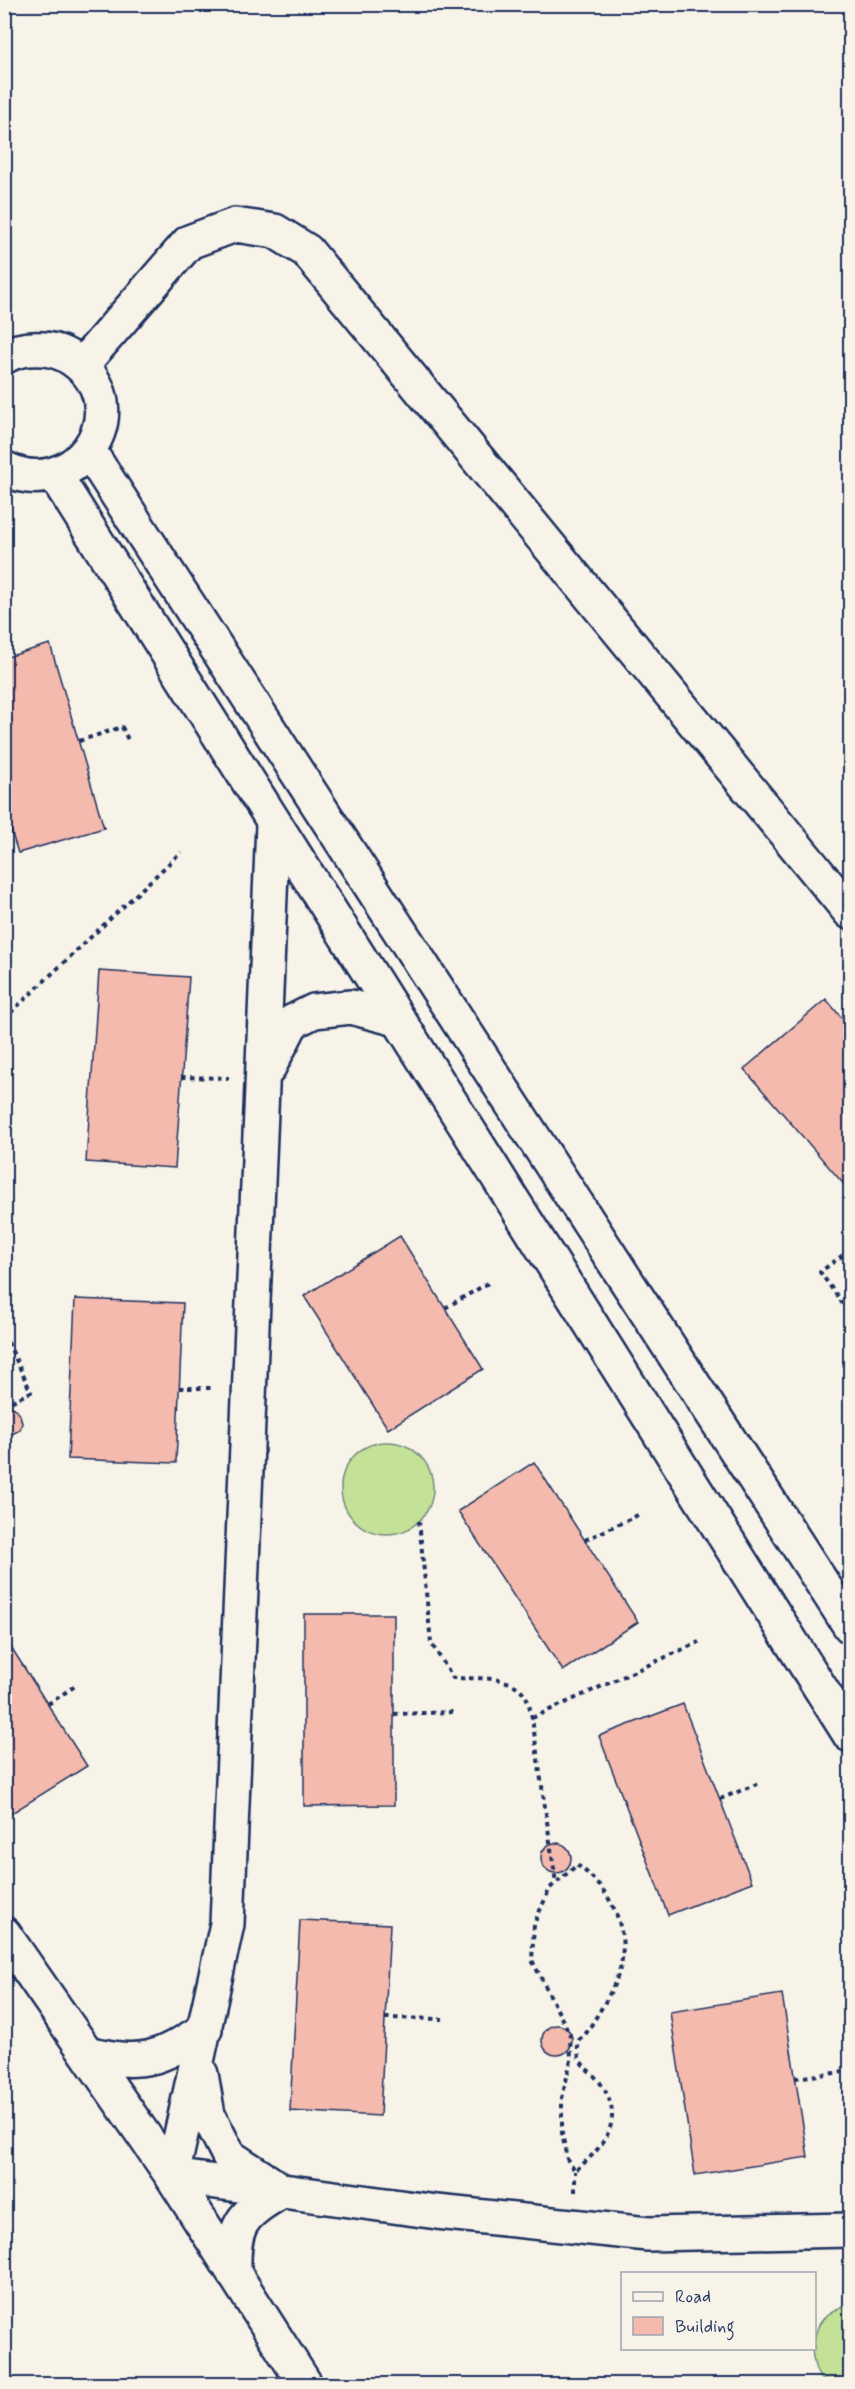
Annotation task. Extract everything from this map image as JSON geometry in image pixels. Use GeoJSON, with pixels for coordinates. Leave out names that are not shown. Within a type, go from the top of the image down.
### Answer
{"type":"FeatureCollection","features":[{"type":"Feature","properties":{"kind":"street"},"geometry":{"type":"LineString","coordinates":[[81,366],[189,242],[235,225],[275,231],[307,251],[850,912]]}},
{"type":"Feature","properties":{"kind":"street"},"geometry":{"type":"LineString","coordinates":[[4,357],[31,348],[52,350],[73,359],[89,374],[99,392],[102,413],[98,432],[89,452],[74,465],[28,473],[4,500]]}},
{"type":"Feature","properties":{"kind":"street"},"geometry":{"type":"LineString","coordinates":[[89,452],[850,1626]]}},
{"type":"Feature","properties":{"kind":"street"},"geometry":{"type":"LineString","coordinates":[[28,473],[273,824],[850,1735]]}},
{"type":"Feature","properties":{"kind":"street"},"geometry":{"type":"LineString","coordinates":[[172,2176],[227,1924],[273,824]]}},
{"type":"Feature","properties":{"kind":"street"},"geometry":{"type":"LineString","coordinates":[[263,1079],[292,1022],[314,1011],[351,1007],[397,1019]]}},
{"type":"Feature","properties":{"kind":"street"},"geometry":{"type":"LineString","coordinates":[[4,1934],[172,2176],[305,2385]]}},
{"type":"Feature","properties":{"kind":"street"},"geometry":{"type":"LineString","coordinates":[[87,2053],[118,2060],[155,2058],[176,2048],[202,2043]]}},
{"type":"Feature","properties":{"kind":"street"},"geometry":{"type":"LineString","coordinates":[[202,2043],[208,2115],[229,2156],[282,2191]]}},
{"type":"Feature","properties":{"kind":"street"},"geometry":{"type":"LineString","coordinates":[[172,2176],[437,2212],[648,2234],[850,2230]]}},
{"type":"Feature","properties":{"kind":"street"},"geometry":{"type":"LineString","coordinates":[[234,2274],[234,2247],[241,2221],[256,2206],[282,2191]]}},
{"type":"Feature","properties":{"kind":"path"},"geometry":{"type":"LineString","coordinates":[[79,741],[122,727],[129,742]]}},
{"type":"Feature","properties":{"kind":"path"},"geometry":{"type":"LineString","coordinates":[[4,1019],[181,852]]}},
{"type":"Feature","properties":{"kind":"path"},"geometry":{"type":"LineString","coordinates":[[181,1077],[263,1079]]}},
{"type":"Feature","properties":{"kind":"path"},"geometry":{"type":"LineString","coordinates":[[850,1250],[820,1272],[850,1314]]}},
{"type":"Feature","properties":{"kind":"path"},"geometry":{"type":"LineString","coordinates":[[445,1308],[490,1282]]}},
{"type":"Feature","properties":{"kind":"path"},"geometry":{"type":"LineString","coordinates":[[4,1334],[31,1392],[4,1405]]}},
{"type":"Feature","properties":{"kind":"path"},"geometry":{"type":"LineString","coordinates":[[585,1539],[640,1514]]}},
{"type":"Feature","properties":{"kind":"path"},"geometry":{"type":"LineString","coordinates":[[419,1521],[431,1643],[453,1678],[506,1681],[518,1687],[527,1696],[556,1883]]}},
{"type":"Feature","properties":{"kind":"path"},"geometry":{"type":"LineString","coordinates":[[532,1718],[699,1642]]}},
{"type":"Feature","properties":{"kind":"path"},"geometry":{"type":"LineString","coordinates":[[48,1704],[78,1684]]}},
{"type":"Feature","properties":{"kind":"path"},"geometry":{"type":"LineString","coordinates":[[394,1714],[453,1712]]}},
{"type":"Feature","properties":{"kind":"path"},"geometry":{"type":"LineString","coordinates":[[720,1799],[757,1784]]}},
{"type":"Feature","properties":{"kind":"path"},"geometry":{"type":"LineString","coordinates":[[577,1865],[593,1876],[614,1905],[622,1944],[621,1965],[585,2035],[579,2040],[576,2050],[580,2062],[603,2087],[610,2105],[612,2127],[598,2150],[575,2171],[567,2159],[562,2133],[562,2098],[571,2060],[570,2035],[532,1960],[534,1924],[550,1888],[556,1883],[577,1865]]}},
{"type":"Feature","properties":{"kind":"path"},"geometry":{"type":"LineString","coordinates":[[385,2018],[443,2019]]}},
{"type":"Feature","properties":{"kind":"path"},"geometry":{"type":"LineString","coordinates":[[795,2078],[843,2073]]}},
{"type":"Feature","properties":{"kind":"green space"},"geometry":{"type":"Polygon","coordinates":[[[387,1442],[405,1446],[420,1455],[429,1470],[433,1488],[429,1506],[420,1521],[405,1530],[387,1534],[369,1530],[354,1521],[345,1506],[341,1488],[345,1470],[354,1455],[369,1446],[387,1442]]]}},
{"type":"Feature","properties":{"kind":"green space"},"geometry":{"type":"Polygon","coordinates":[[[850,2304],[850,2384],[826,2382],[815,2368],[812,2350],[816,2350],[816,2331],[823,2319],[850,2304]]]}},
{"type":"Feature","properties":{"kind":"building"},"geometry":{"type":"Polygon","coordinates":[[[50,644],[104,828],[18,853],[4,808],[4,658],[50,644]]]}},
{"type":"Feature","properties":{"kind":"building"},"geometry":{"type":"Polygon","coordinates":[[[99,971],[189,977],[175,1168],[86,1162],[99,971]]]}},
{"type":"Feature","properties":{"kind":"building"},"geometry":{"type":"Polygon","coordinates":[[[826,999],[850,1028],[850,1185],[847,1188],[744,1069],[826,999]]]}},
{"type":"Feature","properties":{"kind":"building"},"geometry":{"type":"Polygon","coordinates":[[[400,1236],[483,1369],[388,1429],[304,1296],[400,1236]]]}},
{"type":"Feature","properties":{"kind":"building"},"geometry":{"type":"Polygon","coordinates":[[[75,1299],[183,1303],[176,1463],[68,1459],[75,1299]]]}},
{"type":"Feature","properties":{"kind":"building"},"geometry":{"type":"Polygon","coordinates":[[[4,1407],[16,1409],[22,1423],[20,1430],[4,1437],[4,1407]]]}},
{"type":"Feature","properties":{"kind":"building"},"geometry":{"type":"Polygon","coordinates":[[[534,1462],[638,1622],[563,1671],[458,1511],[534,1462]]]}},
{"type":"Feature","properties":{"kind":"building"},"geometry":{"type":"Polygon","coordinates":[[[304,1614],[394,1614],[394,1805],[304,1806],[304,1614]]]}},
{"type":"Feature","properties":{"kind":"building"},"geometry":{"type":"Polygon","coordinates":[[[4,1636],[87,1766],[4,1818],[4,1636]]]}},
{"type":"Feature","properties":{"kind":"building"},"geometry":{"type":"Polygon","coordinates":[[[683,1704],[752,1882],[668,1915],[599,1736],[683,1704]]]}},
{"type":"Feature","properties":{"kind":"building"},"geometry":{"type":"Polygon","coordinates":[[[556,1843],[567,1847],[571,1858],[567,1869],[556,1873],[545,1869],[541,1858],[545,1847],[556,1843]]]}},
{"type":"Feature","properties":{"kind":"building"},"geometry":{"type":"Polygon","coordinates":[[[300,1920],[390,1924],[380,2116],[290,2111],[300,1920]]]}},
{"type":"Feature","properties":{"kind":"building"},"geometry":{"type":"Polygon","coordinates":[[[782,1994],[808,2157],[695,2175],[670,2012],[782,1994]]]}},
{"type":"Feature","properties":{"kind":"building"},"geometry":{"type":"Polygon","coordinates":[[[557,2025],[568,2029],[572,2040],[568,2051],[557,2055],[546,2051],[542,2040],[546,2029],[557,2025]]]}}]}
